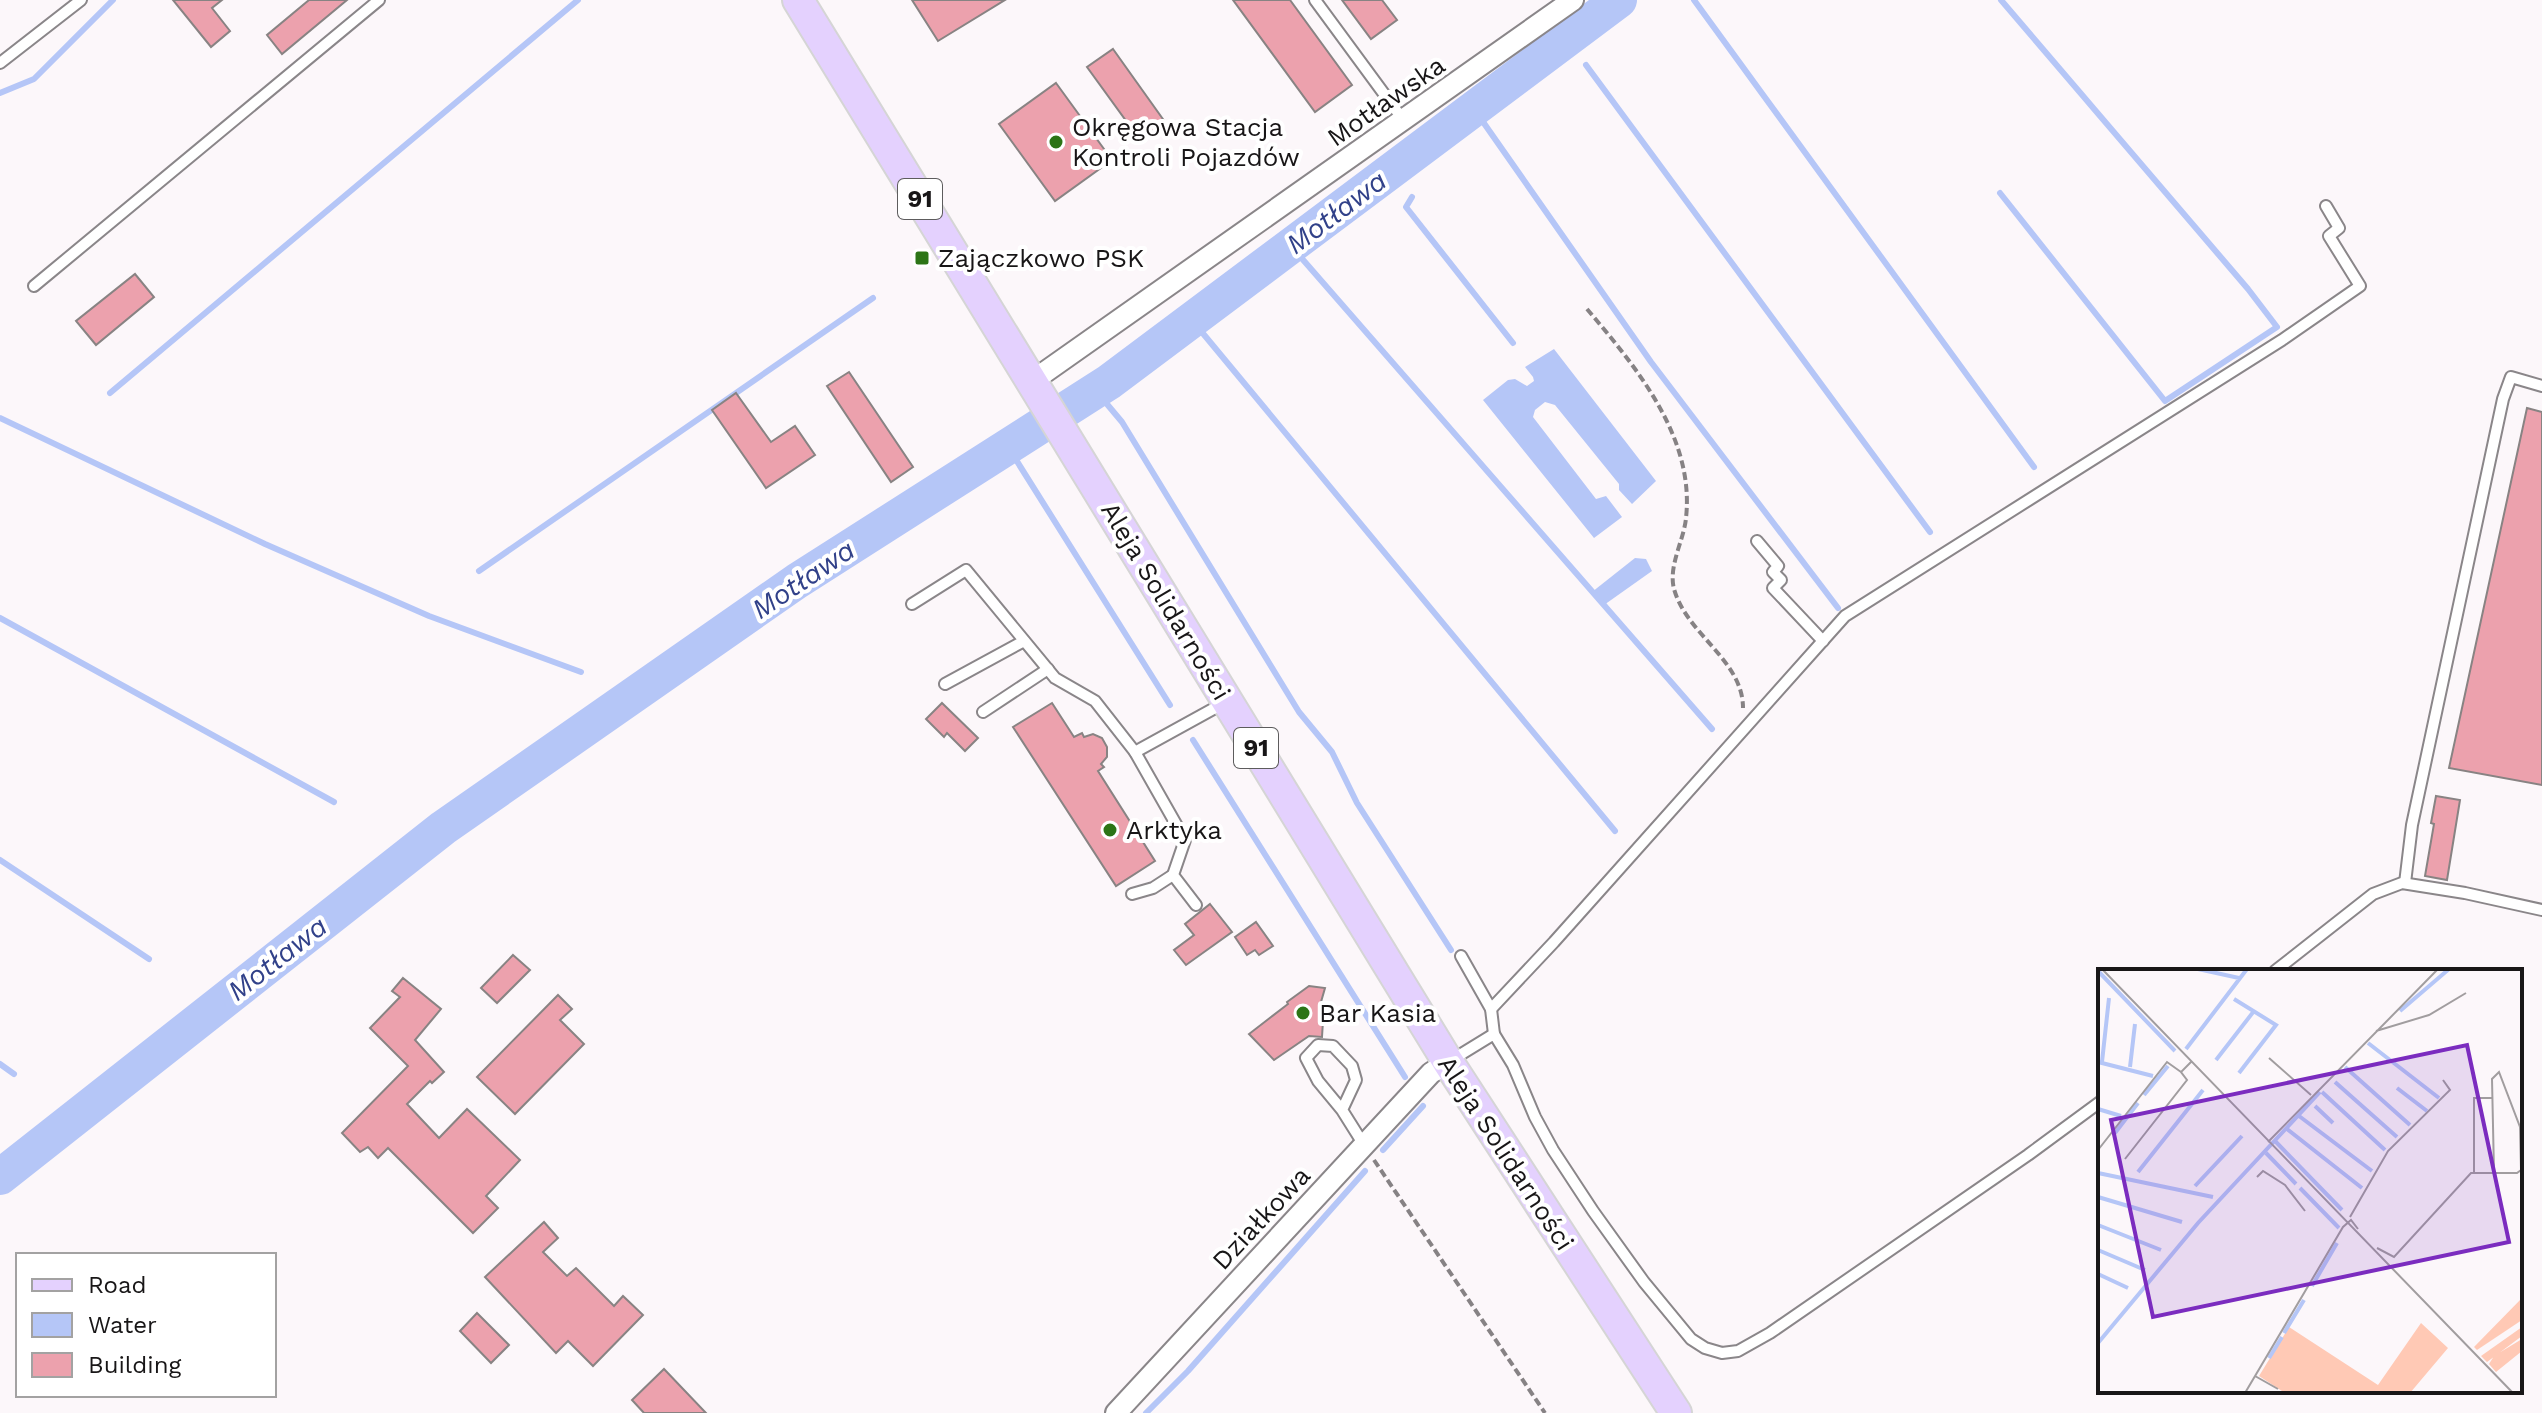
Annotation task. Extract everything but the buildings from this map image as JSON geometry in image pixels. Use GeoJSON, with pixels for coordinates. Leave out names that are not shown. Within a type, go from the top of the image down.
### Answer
{"type":"FeatureCollection","features":[{"type":"Feature","properties":{"kind":"main road","name":"91"},"geometry":{"type":"LineString","coordinates":[[798,0],[1036,390]]}},
{"type":"Feature","properties":{"kind":"main road","name":"Aleja Solidarności"},"geometry":{"type":"LineString","coordinates":[[1036,390],[1448,1062],[1676,1413]]}},
{"type":"Feature","properties":{"kind":"street","name":"Motławska"},"geometry":{"type":"LineString","coordinates":[[1036,390],[1573,0]]}},
{"type":"Feature","properties":{"kind":"street","name":"Działkowa"},"geometry":{"type":"LineString","coordinates":[[1116,1413],[1431,1073],[1448,1062]]}},
{"type":"Feature","properties":{"kind":"lane"},"geometry":{"type":"LineString","coordinates":[[0,63],[81,0]]}},
{"type":"Feature","properties":{"kind":"lane"},"geometry":{"type":"LineString","coordinates":[[34,286],[379,0]]}},
{"type":"Feature","properties":{"kind":"lane"},"geometry":{"type":"LineString","coordinates":[[1315,0],[1404,121]]}},
{"type":"Feature","properties":{"kind":"lane"},"geometry":{"type":"LineString","coordinates":[[1491,1009],[1845,616],[2282,340],[2360,286],[2329,236],[2339,228],[2326,206]]}},
{"type":"Feature","properties":{"kind":"lane"},"geometry":{"type":"LineString","coordinates":[[2405,883],[2412,825],[2503,399],[2511,377],[2542,386]]}},
{"type":"Feature","properties":{"kind":"lane"},"geometry":{"type":"LineString","coordinates":[[1757,541],[1778,566],[1773,572],[1781,580],[1773,588],[1823,641]]}},
{"type":"Feature","properties":{"kind":"lane"},"geometry":{"type":"LineString","coordinates":[[912,604],[966,570],[1055,678],[1095,701],[1135,752],[1185,840],[1173,875],[1153,888],[1132,894]]}},
{"type":"Feature","properties":{"kind":"lane"},"geometry":{"type":"LineString","coordinates":[[945,684],[1024,641]]}},
{"type":"Feature","properties":{"kind":"lane"},"geometry":{"type":"LineString","coordinates":[[983,712],[1048,669]]}},
{"type":"Feature","properties":{"kind":"lane"},"geometry":{"type":"LineString","coordinates":[[1135,752],[1227,701]]}},
{"type":"Feature","properties":{"kind":"lane"},"geometry":{"type":"LineString","coordinates":[[1173,875],[1196,905]]}},
{"type":"Feature","properties":{"kind":"lane"},"geometry":{"type":"LineString","coordinates":[[2278,969],[2373,894],[2388,886],[2405,883],[2542,910]]}},
{"type":"Feature","properties":{"kind":"lane"},"geometry":{"type":"LineString","coordinates":[[1461,956],[1491,1009],[1494,1034],[1513,1065],[1553,1150],[1644,1282],[1691,1339],[1705,1348],[1722,1353],[1738,1351],[1770,1333],[2098,1103]]}},
{"type":"Feature","properties":{"kind":"lane"},"geometry":{"type":"LineString","coordinates":[[1448,1062],[1494,1034]]}},
{"type":"Feature","properties":{"kind":"lane"},"geometry":{"type":"LineString","coordinates":[[1342,1110],[1356,1080],[1352,1066],[1333,1046],[1318,1045],[1306,1058],[1318,1081],[1342,1110],[1364,1145]]}},
{"type":"Feature","properties":{"kind":"path"},"geometry":{"type":"LineString","coordinates":[[1587,309],[1641,379],[1677,441],[1685,473],[1686,518],[1673,586],[1694,628],[1733,673],[1743,697],[1740,734]]}},
{"type":"Feature","properties":{"kind":"path"},"geometry":{"type":"LineString","coordinates":[[1364,1145],[1545,1413]]}},
{"type":"Feature","properties":{"kind":"water"},"geometry":{"type":"Polygon","coordinates":[[[1554,349],[1656,481],[1632,504],[1555,405],[1545,402],[1535,410],[1533,417],[1596,499],[1606,496],[1622,517],[1594,538],[1483,400],[1508,380],[1515,379],[1527,386],[1534,381],[1525,367],[1554,349]]]}},
{"type":"Feature","properties":{"kind":"water"},"geometry":{"type":"Polygon","coordinates":[[[1635,558],[1646,559],[1652,571],[1604,605],[1592,592],[1635,558]]]}},
{"type":"Feature","properties":{"kind":"waterway"},"geometry":{"type":"LineString","coordinates":[[0,93],[34,79],[113,0]]}},
{"type":"Feature","properties":{"kind":"waterway"},"geometry":{"type":"LineString","coordinates":[[110,393],[578,0]]}},
{"type":"Feature","properties":{"kind":"waterway","name":"Motława"},"geometry":{"type":"LineString","coordinates":[[0,1177],[443,828],[797,581],[1109,382],[1619,0]]}},
{"type":"Feature","properties":{"kind":"waterway"},"geometry":{"type":"LineString","coordinates":[[1694,0],[2034,467]]}},
{"type":"Feature","properties":{"kind":"waterway"},"geometry":{"type":"LineString","coordinates":[[2000,193],[2165,401],[2277,327],[2001,0]]}},
{"type":"Feature","properties":{"kind":"waterway"},"geometry":{"type":"LineString","coordinates":[[1586,65],[1930,532]]}},
{"type":"Feature","properties":{"kind":"waterway"},"geometry":{"type":"LineString","coordinates":[[1474,109],[1651,362],[1838,608]]}},
{"type":"Feature","properties":{"kind":"waterway"},"geometry":{"type":"LineString","coordinates":[[1412,197],[1406,207],[1513,343]]}},
{"type":"Feature","properties":{"kind":"waterway"},"geometry":{"type":"LineString","coordinates":[[1291,246],[1712,729]]}},
{"type":"Feature","properties":{"kind":"waterway"},"geometry":{"type":"LineString","coordinates":[[479,571],[873,298]]}},
{"type":"Feature","properties":{"kind":"waterway"},"geometry":{"type":"LineString","coordinates":[[1191,319],[1615,831]]}},
{"type":"Feature","properties":{"kind":"waterway"},"geometry":{"type":"LineString","coordinates":[[1096,391],[1122,422],[1299,712],[1332,752],[1357,803],[1451,950]]}},
{"type":"Feature","properties":{"kind":"waterway"},"geometry":{"type":"LineString","coordinates":[[0,418],[265,544],[429,616],[581,672]]}},
{"type":"Feature","properties":{"kind":"waterway"},"geometry":{"type":"LineString","coordinates":[[1008,447],[1170,705]]}},
{"type":"Feature","properties":{"kind":"waterway"},"geometry":{"type":"LineString","coordinates":[[0,618],[334,802]]}},
{"type":"Feature","properties":{"kind":"waterway"},"geometry":{"type":"LineString","coordinates":[[1193,740],[1405,1077]]}},
{"type":"Feature","properties":{"kind":"waterway"},"geometry":{"type":"LineString","coordinates":[[0,860],[149,959]]}},
{"type":"Feature","properties":{"kind":"waterway"},"geometry":{"type":"LineString","coordinates":[[0,1064],[14,1074]]}},
{"type":"Feature","properties":{"kind":"waterway"},"geometry":{"type":"LineString","coordinates":[[1383,1150],[1423,1106]]}},
{"type":"Feature","properties":{"kind":"waterway"},"geometry":{"type":"LineString","coordinates":[[1146,1413],[1188,1371],[1365,1171]]}},
{"type":"Feature","properties":{"kind":"place","name":"Okręgowa Stacja Kontroli Pojazdów"},"geometry":{"type":"Point","coordinates":[1056,142]}},
{"type":"Feature","properties":{"kind":"place","name":"Zajączkowo PSK"},"geometry":{"type":"Point","coordinates":[922,258]}},
{"type":"Feature","properties":{"kind":"place","name":"Arktyka"},"geometry":{"type":"Point","coordinates":[1110,830]}},
{"type":"Feature","properties":{"kind":"place","name":"Bar Kasia"},"geometry":{"type":"Point","coordinates":[1303,1013]}}]}
